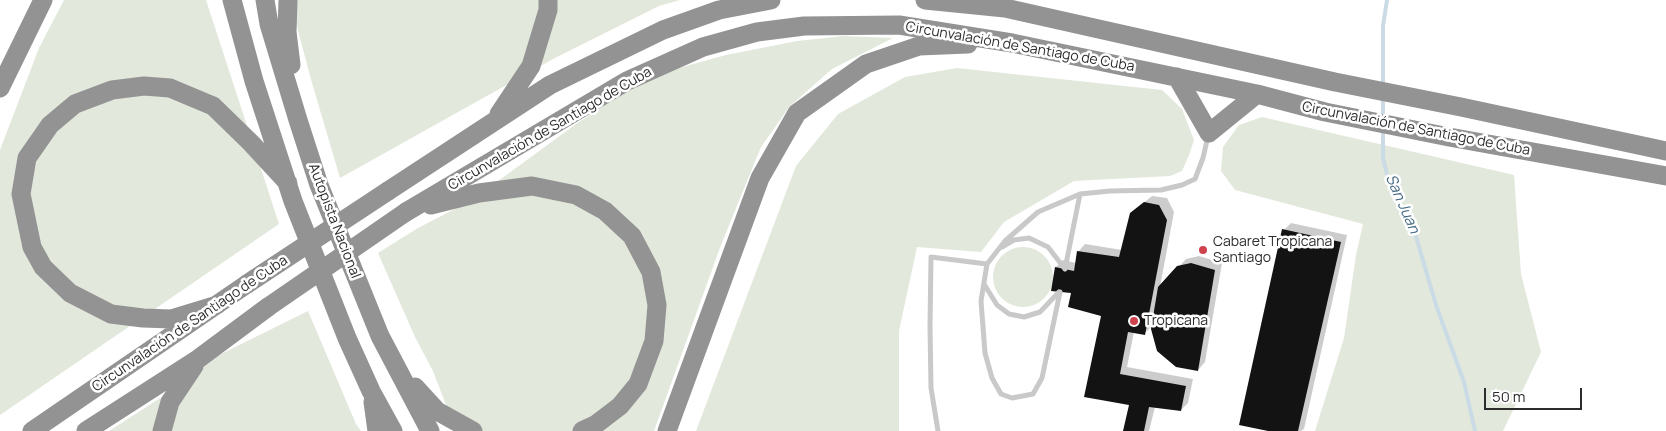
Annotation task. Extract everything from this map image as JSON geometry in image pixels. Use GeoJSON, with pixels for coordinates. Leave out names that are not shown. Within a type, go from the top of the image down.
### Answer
{"type":"FeatureCollection","features":[{"type":"Feature","properties":{"kind":"highway"},"geometry":{"type":"LineString","coordinates":[[0,88],[43,0]]}},
{"type":"Feature","properties":{"kind":"highway"},"geometry":{"type":"LineString","coordinates":[[232,0],[254,82],[293,201],[347,338],[393,431]]}},
{"type":"Feature","properties":{"kind":"highway","name":"Autopista Nacional"},"geometry":{"type":"LineString","coordinates":[[265,0],[269,24],[319,185],[380,336],[430,431]]}},
{"type":"Feature","properties":{"kind":"highway"},"geometry":{"type":"LineString","coordinates":[[288,0],[286,32],[298,120]]}},
{"type":"Feature","properties":{"kind":"highway"},"geometry":{"type":"LineString","coordinates":[[494,123],[531,66],[548,10],[548,0]]}},
{"type":"Feature","properties":{"kind":"highway","name":"Circunvalación de Santiago de Cuba"},"geometry":{"type":"LineString","coordinates":[[32,431],[248,284],[550,85],[663,30],[719,10],[771,0]]}},
{"type":"Feature","properties":{"kind":"highway","name":"Circunvalación de Santiago de Cuba"},"geometry":{"type":"LineString","coordinates":[[925,0],[1006,8],[1335,82],[1666,151]]}},
{"type":"Feature","properties":{"kind":"highway"},"geometry":{"type":"LineString","coordinates":[[972,0],[1006,8]]}},
{"type":"Feature","properties":{"kind":"highway","name":"Circunvalación de Santiago de Cuba"},"geometry":{"type":"LineString","coordinates":[[86,431],[198,359],[268,307],[406,212],[627,82],[703,47],[758,32],[804,26],[899,25],[1012,43],[1257,94],[1325,112],[1449,137],[1666,176]]}},
{"type":"Feature","properties":{"kind":"highway"},"geometry":{"type":"LineString","coordinates":[[667,431],[760,178],[797,113],[866,64],[919,46],[1012,43]]}},
{"type":"Feature","properties":{"kind":"highway"},"geometry":{"type":"LineString","coordinates":[[1177,77],[1209,133],[1257,94]]}},
{"type":"Feature","properties":{"kind":"highway"},"geometry":{"type":"LineString","coordinates":[[217,305],[171,319],[143,318],[111,314],[70,293],[43,267],[32,247],[21,194],[26,158],[50,125],[75,104],[112,90],[144,86],[170,88],[212,106],[288,183]]}},
{"type":"Feature","properties":{"kind":"highway"},"geometry":{"type":"LineString","coordinates":[[406,212],[479,192],[532,186],[576,195],[606,211],[632,236],[650,272],[657,305],[654,341],[638,384],[620,406],[595,426],[582,431]]}},
{"type":"Feature","properties":{"kind":"highway"},"geometry":{"type":"LineString","coordinates":[[380,336],[408,380],[437,411],[473,431]]}},
{"type":"Feature","properties":{"kind":"highway"},"geometry":{"type":"LineString","coordinates":[[162,431],[170,402],[198,359]]}},
{"type":"Feature","properties":{"kind":"highway"},"geometry":{"type":"LineString","coordinates":[[372,391],[377,431]]}},
{"type":"Feature","properties":{"kind":"lane"},"geometry":{"type":"LineString","coordinates":[[984,283],[997,305],[1009,314],[1024,317],[1040,312],[1060,292],[1042,378],[1033,394],[1012,398],[1001,394],[992,378],[985,353],[981,301],[987,264],[998,249],[1038,212],[1080,194],[1110,191],[1161,190],[1196,179],[1209,133]]}},
{"type":"Feature","properties":{"kind":"lane"},"geometry":{"type":"LineString","coordinates":[[998,249],[1014,240],[1029,238],[1048,247],[1065,269],[1080,194]]}},
{"type":"Feature","properties":{"kind":"lane"},"geometry":{"type":"LineString","coordinates":[[938,431],[931,388],[931,257],[987,264]]}},
{"type":"Feature","properties":{"kind":"shaded area"},"geometry":{"type":"Polygon","coordinates":[[[64,0],[206,0],[279,224],[0,415],[0,150],[39,48],[64,0]]]}},
{"type":"Feature","properties":{"kind":"shaded area"},"geometry":{"type":"Polygon","coordinates":[[[290,0],[680,0],[659,6],[553,59],[340,178],[290,0]]]}},
{"type":"Feature","properties":{"kind":"shaded area"},"geometry":{"type":"Polygon","coordinates":[[[844,36],[893,38],[832,69],[790,106],[761,147],[721,245],[654,431],[462,431],[446,405],[433,371],[415,337],[378,253],[418,228],[472,200],[579,122],[627,91],[675,69],[726,55],[797,41],[844,36]]]}},
{"type":"Feature","properties":{"kind":"shaded area"},"geometry":{"type":"Polygon","coordinates":[[[957,68],[1162,90],[1182,109],[1194,140],[1189,155],[1182,171],[1170,176],[1074,181],[1004,222],[981,252],[917,247],[899,331],[899,431],[696,431],[796,166],[838,114],[905,77],[957,68]]]}},
{"type":"Feature","properties":{"kind":"shaded area"},"geometry":{"type":"Polygon","coordinates":[[[1262,117],[1514,175],[1521,274],[1541,352],[1503,431],[1315,431],[1344,338],[1356,255],[1363,224],[1235,190],[1221,171],[1223,147],[1239,125],[1262,117]]]}},
{"type":"Feature","properties":{"kind":"shaded area"},"geometry":{"type":"Polygon","coordinates":[[[1023,247],[1040,252],[1048,260],[1053,277],[1048,294],[1040,302],[1023,307],[1006,302],[998,294],[993,277],[998,260],[1006,252],[1023,247]]]}},
{"type":"Feature","properties":{"kind":"shaded area"},"geometry":{"type":"Polygon","coordinates":[[[308,311],[356,424],[361,431],[109,431],[196,375],[209,360],[308,311]]]}},
{"type":"Feature","properties":{"kind":"building"},"geometry":{"type":"Polygon","coordinates":[[[1144,202],[1159,205],[1167,220],[1145,335],[1128,332],[1120,374],[1186,386],[1181,411],[1149,407],[1144,431],[1123,431],[1129,405],[1084,397],[1101,316],[1068,307],[1071,293],[1051,291],[1055,267],[1074,271],[1077,251],[1119,257],[1130,213],[1144,202]]]}},
{"type":"Feature","properties":{"kind":"building"},"geometry":{"type":"Polygon","coordinates":[[[1282,229],[1341,242],[1298,431],[1268,431],[1239,425],[1282,229]]]}},
{"type":"Feature","properties":{"kind":"building"},"geometry":{"type":"Polygon","coordinates":[[[1191,263],[1215,270],[1198,371],[1176,367],[1157,351],[1151,329],[1158,287],[1177,266],[1191,263]]]}},
{"type":"Feature","properties":{"kind":"waterway","name":"San Juan"},"geometry":{"type":"LineString","coordinates":[[1383,85],[1383,26],[1387,0]]}},
{"type":"Feature","properties":{"kind":"waterway","name":"San Juan"},"geometry":{"type":"LineString","coordinates":[[1383,97],[1383,117]]}},
{"type":"Feature","properties":{"kind":"waterway","name":"San Juan"},"geometry":{"type":"LineString","coordinates":[[1383,129],[1383,158],[1391,190],[1412,223],[1436,305],[1464,382],[1475,431]]}},
{"type":"Feature","properties":{"kind":"place","name":"Cabaret Tropicana Santiago"},"geometry":{"type":"Point","coordinates":[1203,250]}},
{"type":"Feature","properties":{"kind":"place","name":"Tropicana"},"geometry":{"type":"Point","coordinates":[1134,321]}}]}
